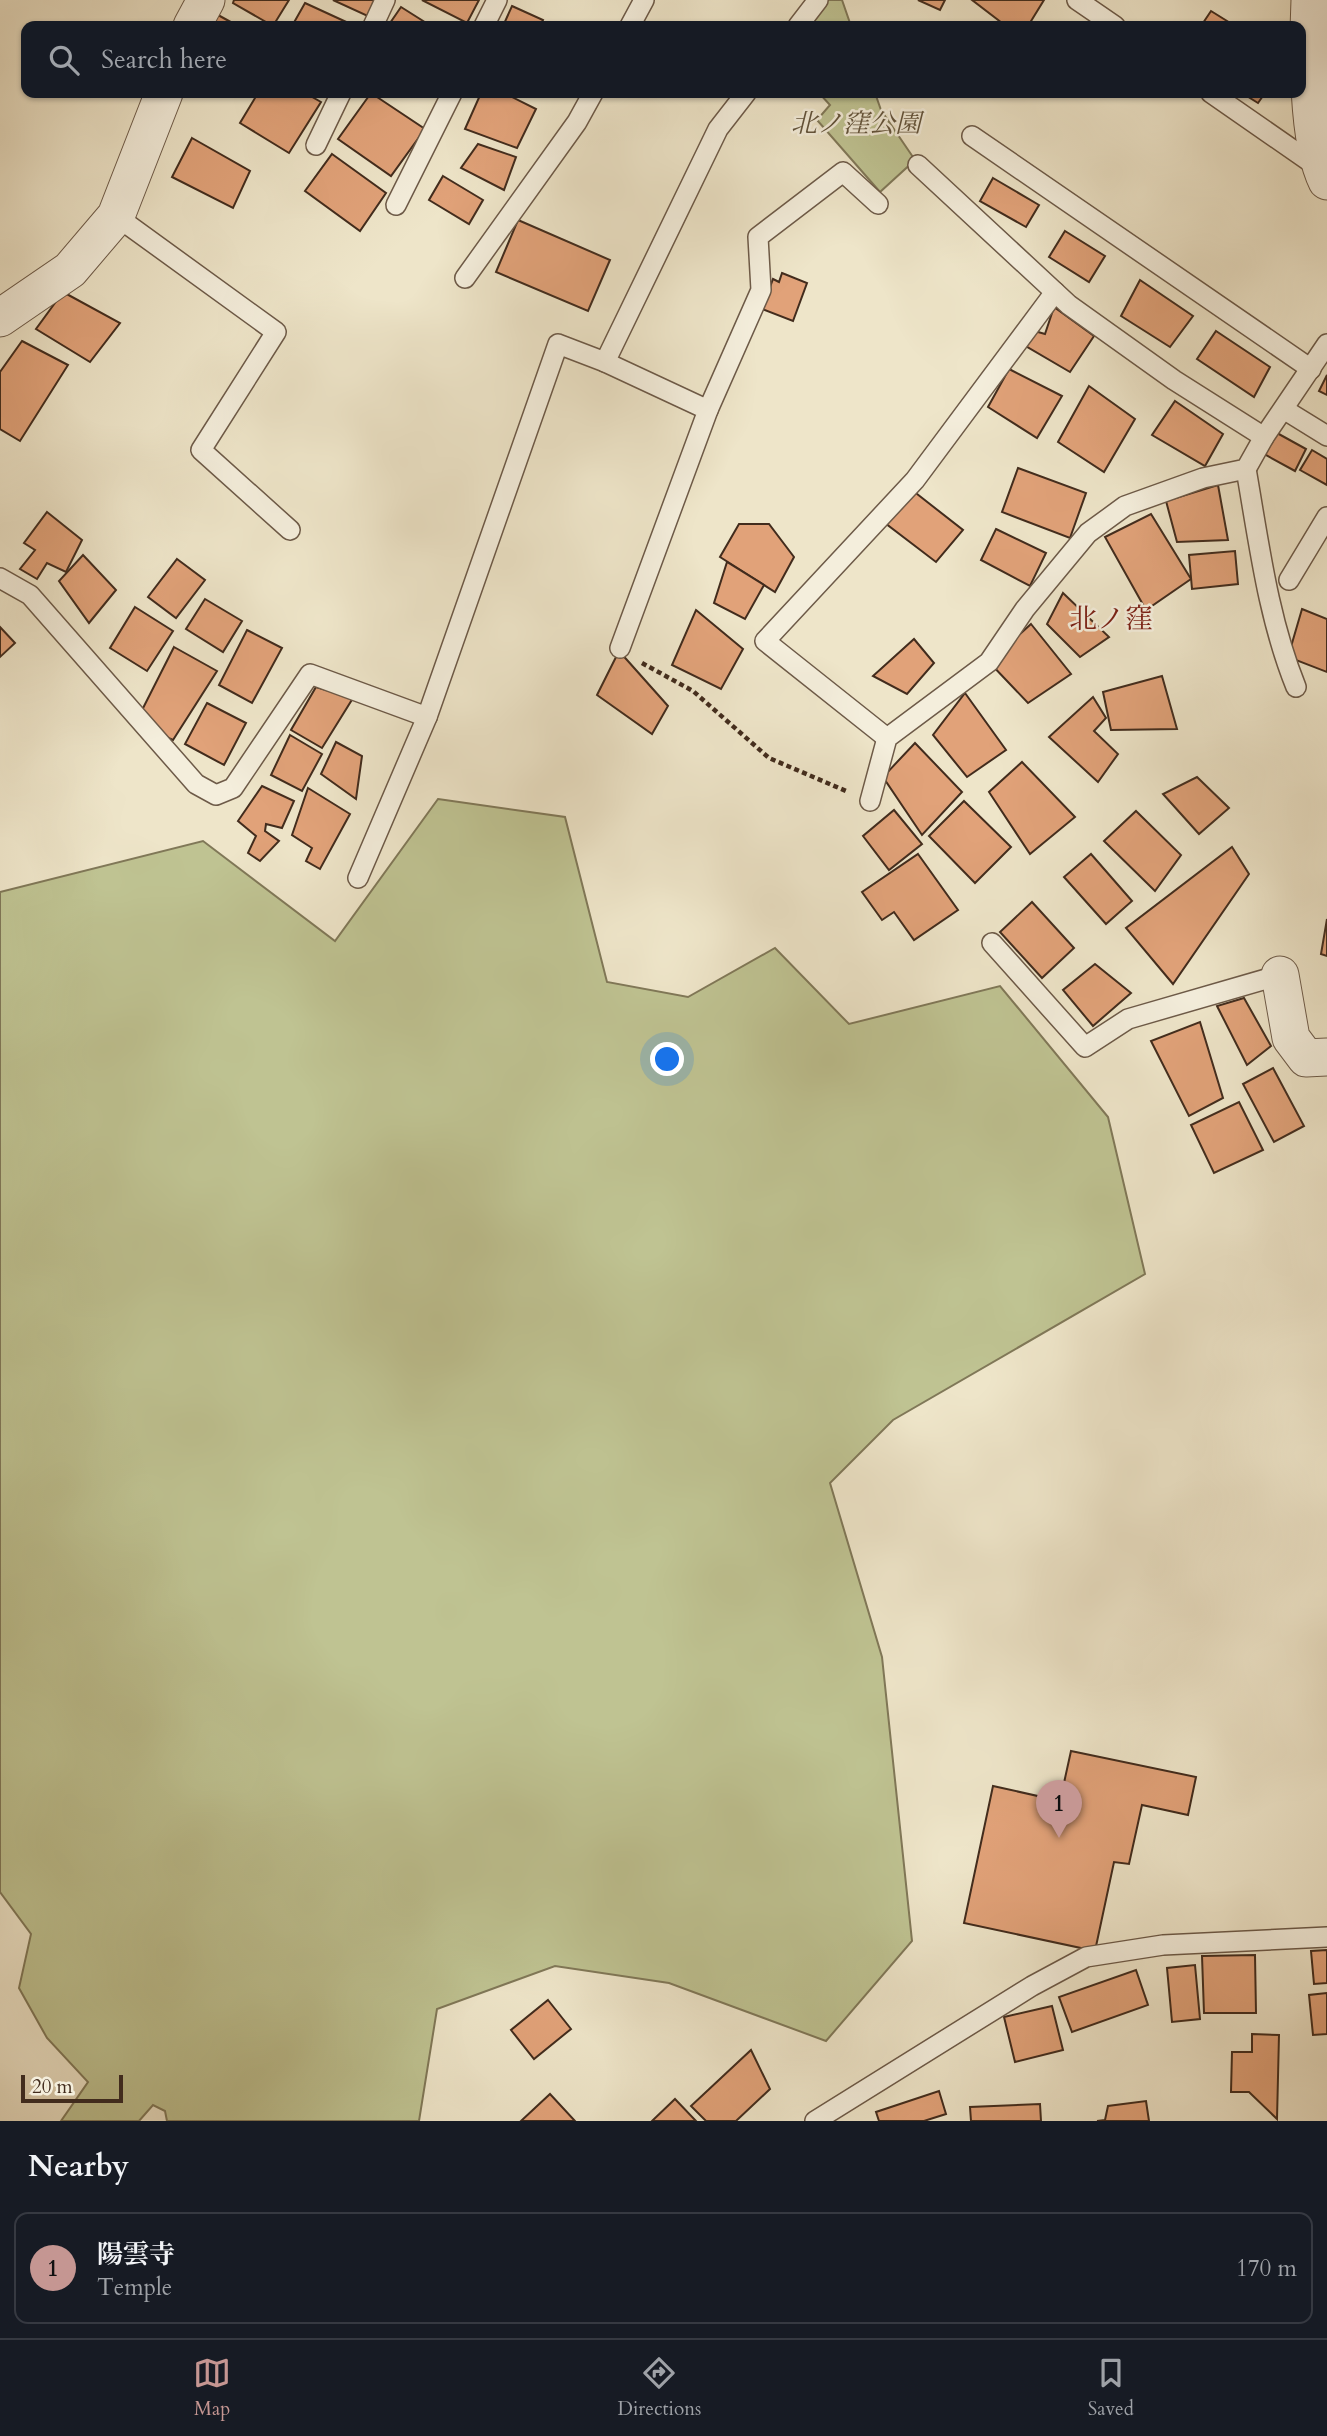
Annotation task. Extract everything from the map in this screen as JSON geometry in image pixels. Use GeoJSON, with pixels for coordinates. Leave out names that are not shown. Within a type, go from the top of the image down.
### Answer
{"type":"FeatureCollection","features":[{"type":"Feature","properties":{"kind":"street"},"geometry":{"type":"LineString","coordinates":[[195,21],[206,0]]}},
{"type":"Feature","properties":{"kind":"street"},"geometry":{"type":"LineString","coordinates":[[1310,0],[1308,31],[1314,128],[1324,175]]}},
{"type":"Feature","properties":{"kind":"street"},"geometry":{"type":"LineString","coordinates":[[0,318],[70,270],[116,216],[162,98]]}},
{"type":"Feature","properties":{"kind":"street"},"geometry":{"type":"LineString","coordinates":[[1280,975],[1291,1038],[1306,1058],[1327,1057]]}},
{"type":"Feature","properties":{"kind":"lane"},"geometry":{"type":"LineString","coordinates":[[375,21],[385,0]]}},
{"type":"Feature","properties":{"kind":"lane"},"geometry":{"type":"LineString","coordinates":[[486,21],[497,0]]}},
{"type":"Feature","properties":{"kind":"lane"},"geometry":{"type":"LineString","coordinates":[[633,21],[644,0]]}},
{"type":"Feature","properties":{"kind":"lane"},"geometry":{"type":"LineString","coordinates":[[802,21],[818,0]]}},
{"type":"Feature","properties":{"kind":"lane"},"geometry":{"type":"LineString","coordinates":[[1077,0],[1108,21]]}},
{"type":"Feature","properties":{"kind":"lane"},"geometry":{"type":"LineString","coordinates":[[316,145],[339,98]]}},
{"type":"Feature","properties":{"kind":"lane"},"geometry":{"type":"LineString","coordinates":[[396,205],[450,98]]}},
{"type":"Feature","properties":{"kind":"lane"},"geometry":{"type":"LineString","coordinates":[[465,278],[577,122],[590,98]]}},
{"type":"Feature","properties":{"kind":"lane"},"geometry":{"type":"LineString","coordinates":[[605,362],[718,128],[742,98]]}},
{"type":"Feature","properties":{"kind":"lane"},"geometry":{"type":"LineString","coordinates":[[1218,98],[1324,175]]}},
{"type":"Feature","properties":{"kind":"lane"},"geometry":{"type":"LineString","coordinates":[[972,136],[1311,369]]}},
{"type":"Feature","properties":{"kind":"lane"},"geometry":{"type":"LineString","coordinates":[[918,165],[1055,292],[1174,380],[1264,437]]}},
{"type":"Feature","properties":{"kind":"lane"},"geometry":{"type":"LineString","coordinates":[[620,648],[708,410],[761,290],[758,237],[843,172],[878,204]]}},
{"type":"Feature","properties":{"kind":"lane"},"geometry":{"type":"LineString","coordinates":[[116,216],[276,332],[201,450],[290,530]]}},
{"type":"Feature","properties":{"kind":"lane"},"geometry":{"type":"LineString","coordinates":[[887,738],[765,641],[915,480],[1055,292]]}},
{"type":"Feature","properties":{"kind":"lane"},"geometry":{"type":"LineString","coordinates":[[358,878],[426,717],[558,344],[605,362],[708,410]]}},
{"type":"Feature","properties":{"kind":"lane"},"geometry":{"type":"LineString","coordinates":[[1296,687],[1283,654],[1267,590],[1246,469],[1264,437],[1327,344]]}},
{"type":"Feature","properties":{"kind":"lane"},"geometry":{"type":"LineString","coordinates":[[1284,410],[1327,436]]}},
{"type":"Feature","properties":{"kind":"lane"},"geometry":{"type":"LineString","coordinates":[[870,801],[887,738],[989,662],[1026,609],[1088,533],[1125,506],[1203,478],[1246,469]]}},
{"type":"Feature","properties":{"kind":"lane"},"geometry":{"type":"LineString","coordinates":[[1289,580],[1327,517]]}},
{"type":"Feature","properties":{"kind":"lane"},"geometry":{"type":"LineString","coordinates":[[0,578],[30,595],[196,784],[216,795],[233,788],[310,674],[426,717]]}},
{"type":"Feature","properties":{"kind":"lane"},"geometry":{"type":"LineString","coordinates":[[992,943],[1085,1047],[1128,1018],[1280,975]]}},
{"type":"Feature","properties":{"kind":"lane"},"geometry":{"type":"LineString","coordinates":[[815,2121],[1032,1986],[1086,1957],[1163,1945],[1327,1937]]}},
{"type":"Feature","properties":{"kind":"path"},"geometry":{"type":"LineString","coordinates":[[620,648],[619,652],[693,691],[769,758],[870,801]]}},
{"type":"Feature","properties":{"kind":"green space"},"geometry":{"type":"Polygon","coordinates":[[[826,0],[842,0],[849,21],[808,21],[826,0]]]}},
{"type":"Feature","properties":{"kind":"green space","name":"北ノ窪公園"},"geometry":{"type":"Polygon","coordinates":[[[824,98],[877,98],[881,110],[915,160],[880,192],[817,120],[830,105],[824,98]]]}},
{"type":"Feature","properties":{"kind":"green space"},"geometry":{"type":"Polygon","coordinates":[[[438,799],[565,817],[607,982],[688,997],[775,948],[849,1024],[1000,986],[1108,1117],[1145,1274],[893,1420],[830,1483],[882,1657],[912,1941],[826,2041],[669,1983],[555,1966],[437,2009],[419,2121],[167,2121],[165,2111],[153,2105],[139,2121],[61,2121],[88,2082],[47,2038],[19,1988],[31,1934],[0,1892],[0,892],[203,841],[335,941],[438,799]]]}},
{"type":"Feature","properties":{"kind":"building"},"geometry":{"type":"Polygon","coordinates":[[[234,0],[289,0],[276,21],[264,21],[233,3],[234,0]]]}},
{"type":"Feature","properties":{"kind":"building"},"geometry":{"type":"Polygon","coordinates":[[[333,0],[381,0],[372,18],[333,0]]]}},
{"type":"Feature","properties":{"kind":"building"},"geometry":{"type":"Polygon","coordinates":[[[422,0],[479,0],[468,21],[422,0]]]}},
{"type":"Feature","properties":{"kind":"building"},"geometry":{"type":"Polygon","coordinates":[[[918,0],[945,0],[940,10],[918,0]]]}},
{"type":"Feature","properties":{"kind":"building"},"geometry":{"type":"Polygon","coordinates":[[[972,0],[1044,0],[1031,21],[999,21],[972,0]]]}},
{"type":"Feature","properties":{"kind":"building"},"geometry":{"type":"Polygon","coordinates":[[[305,3],[344,21],[295,21],[305,3]]]}},
{"type":"Feature","properties":{"kind":"building"},"geometry":{"type":"Polygon","coordinates":[[[512,6],[543,20],[542,21],[505,21],[512,6]]]}},
{"type":"Feature","properties":{"kind":"building"},"geometry":{"type":"Polygon","coordinates":[[[401,7],[423,21],[391,21],[401,7]]]}},
{"type":"Feature","properties":{"kind":"building"},"geometry":{"type":"Polygon","coordinates":[[[1211,11],[1227,21],[1204,21],[1211,11]]]}},
{"type":"Feature","properties":{"kind":"building"},"geometry":{"type":"Polygon","coordinates":[[[218,15],[229,21],[215,21],[218,15]]]}},
{"type":"Feature","properties":{"kind":"building"},"geometry":{"type":"Polygon","coordinates":[[[255,98],[314,98],[321,102],[289,153],[240,123],[255,98]]]}},
{"type":"Feature","properties":{"kind":"building"},"geometry":{"type":"Polygon","coordinates":[[[367,98],[378,98],[425,129],[391,176],[338,139],[367,98]]]}},
{"type":"Feature","properties":{"kind":"building"},"geometry":{"type":"Polygon","coordinates":[[[479,98],[514,98],[536,109],[517,148],[465,129],[479,98]]]}},
{"type":"Feature","properties":{"kind":"building"},"geometry":{"type":"Polygon","coordinates":[[[192,138],[250,171],[233,208],[172,177],[192,138]]]}},
{"type":"Feature","properties":{"kind":"building"},"geometry":{"type":"Polygon","coordinates":[[[478,144],[516,157],[504,190],[461,168],[478,144]]]}},
{"type":"Feature","properties":{"kind":"building"},"geometry":{"type":"Polygon","coordinates":[[[332,154],[386,193],[360,231],[305,191],[332,154]]]}},
{"type":"Feature","properties":{"kind":"building"},"geometry":{"type":"Polygon","coordinates":[[[443,176],[483,200],[469,224],[429,200],[443,176]]]}},
{"type":"Feature","properties":{"kind":"building"},"geometry":{"type":"Polygon","coordinates":[[[993,178],[1039,205],[1026,227],[980,201],[993,178]]]}},
{"type":"Feature","properties":{"kind":"building"},"geometry":{"type":"Polygon","coordinates":[[[518,220],[610,260],[588,311],[496,272],[518,220]]]}},
{"type":"Feature","properties":{"kind":"building"},"geometry":{"type":"Polygon","coordinates":[[[1065,231],[1105,256],[1089,282],[1049,257],[1065,231]]]}},
{"type":"Feature","properties":{"kind":"building"},"geometry":{"type":"Polygon","coordinates":[[[782,273],[807,283],[793,321],[762,309],[773,279],[779,282],[782,273]]]}},
{"type":"Feature","properties":{"kind":"building"},"geometry":{"type":"Polygon","coordinates":[[[1140,280],[1193,316],[1170,347],[1121,316],[1140,280]]]}},
{"type":"Feature","properties":{"kind":"building"},"geometry":{"type":"Polygon","coordinates":[[[63,292],[120,323],[90,362],[36,329],[63,292]]]}},
{"type":"Feature","properties":{"kind":"building"},"geometry":{"type":"Polygon","coordinates":[[[1054,307],[1094,336],[1070,372],[1024,345],[1031,330],[1045,334],[1054,307]]]}},
{"type":"Feature","properties":{"kind":"building"},"geometry":{"type":"Polygon","coordinates":[[[1216,331],[1270,367],[1254,397],[1197,359],[1216,331]]]}},
{"type":"Feature","properties":{"kind":"building"},"geometry":{"type":"Polygon","coordinates":[[[22,341],[68,365],[20,441],[0,429],[0,372],[22,341]]]}},
{"type":"Feature","properties":{"kind":"building"},"geometry":{"type":"Polygon","coordinates":[[[1009,369],[1062,396],[1037,438],[988,407],[1009,369]]]}},
{"type":"Feature","properties":{"kind":"building"},"geometry":{"type":"Polygon","coordinates":[[[1327,375],[1327,395],[1319,391],[1327,375]]]}},
{"type":"Feature","properties":{"kind":"building"},"geometry":{"type":"Polygon","coordinates":[[[1089,386],[1135,419],[1104,472],[1058,442],[1089,386]]]}},
{"type":"Feature","properties":{"kind":"building"},"geometry":{"type":"Polygon","coordinates":[[[1175,401],[1223,434],[1205,466],[1152,435],[1175,401]]]}},
{"type":"Feature","properties":{"kind":"building"},"geometry":{"type":"Polygon","coordinates":[[[1277,433],[1306,449],[1295,471],[1264,454],[1277,433]]]}},
{"type":"Feature","properties":{"kind":"building"},"geometry":{"type":"Polygon","coordinates":[[[1312,450],[1327,459],[1327,485],[1300,470],[1312,450]]]}},
{"type":"Feature","properties":{"kind":"building"},"geometry":{"type":"Polygon","coordinates":[[[1018,468],[1086,493],[1070,538],[1002,512],[1018,468]]]}},
{"type":"Feature","properties":{"kind":"building"},"geometry":{"type":"Polygon","coordinates":[[[1218,485],[1228,540],[1177,542],[1166,501],[1218,485]]]}},
{"type":"Feature","properties":{"kind":"building"},"geometry":{"type":"Polygon","coordinates":[[[912,490],[963,530],[936,562],[885,523],[912,490]]]}},
{"type":"Feature","properties":{"kind":"building"},"geometry":{"type":"Polygon","coordinates":[[[47,512],[82,540],[66,572],[47,563],[37,579],[20,569],[35,550],[24,543],[47,512]]]}},
{"type":"Feature","properties":{"kind":"building"},"geometry":{"type":"Polygon","coordinates":[[[1151,514],[1191,579],[1146,610],[1105,537],[1151,514]]]}},
{"type":"Feature","properties":{"kind":"building"},"geometry":{"type":"Polygon","coordinates":[[[739,524],[769,524],[794,557],[775,592],[720,557],[739,524]]]}},
{"type":"Feature","properties":{"kind":"building"},"geometry":{"type":"Polygon","coordinates":[[[996,529],[1046,553],[1030,586],[981,560],[996,529]]]}},
{"type":"Feature","properties":{"kind":"building"},"geometry":{"type":"Polygon","coordinates":[[[1235,551],[1238,584],[1192,589],[1189,555],[1235,551]]]}},
{"type":"Feature","properties":{"kind":"building"},"geometry":{"type":"Polygon","coordinates":[[[83,555],[116,590],[89,623],[59,581],[83,555]]]}},
{"type":"Feature","properties":{"kind":"building"},"geometry":{"type":"Polygon","coordinates":[[[177,559],[205,580],[176,618],[148,597],[177,559]]]}},
{"type":"Feature","properties":{"kind":"building"},"geometry":{"type":"Polygon","coordinates":[[[727,562],[764,585],[745,619],[714,603],[727,562]]]}},
{"type":"Feature","properties":{"kind":"building"},"geometry":{"type":"Polygon","coordinates":[[[1063,593],[1109,637],[1080,657],[1047,624],[1063,593]]]}},
{"type":"Feature","properties":{"kind":"building"},"geometry":{"type":"Polygon","coordinates":[[[205,599],[242,621],[223,652],[186,629],[205,599]]]}},
{"type":"Feature","properties":{"kind":"building"},"geometry":{"type":"Polygon","coordinates":[[[135,607],[173,631],[147,671],[110,648],[135,607]]]}},
{"type":"Feature","properties":{"kind":"building"},"geometry":{"type":"Polygon","coordinates":[[[1302,609],[1327,619],[1327,672],[1288,657],[1302,609]]]}},
{"type":"Feature","properties":{"kind":"building"},"geometry":{"type":"Polygon","coordinates":[[[696,610],[743,649],[721,689],[672,665],[696,610]]]}},
{"type":"Feature","properties":{"kind":"building"},"geometry":{"type":"Polygon","coordinates":[[[1031,624],[1071,674],[1028,703],[989,662],[1031,624]]]}},
{"type":"Feature","properties":{"kind":"building"},"geometry":{"type":"Polygon","coordinates":[[[0,627],[15,643],[0,657],[0,627]]]}},
{"type":"Feature","properties":{"kind":"building"},"geometry":{"type":"Polygon","coordinates":[[[247,630],[282,648],[252,703],[219,685],[247,630]]]}},
{"type":"Feature","properties":{"kind":"building"},"geometry":{"type":"Polygon","coordinates":[[[914,639],[934,663],[907,694],[873,676],[914,639]]]}},
{"type":"Feature","properties":{"kind":"building"},"geometry":{"type":"Polygon","coordinates":[[[174,647],[217,671],[173,740],[155,732],[138,718],[174,647]]]}},
{"type":"Feature","properties":{"kind":"building"},"geometry":{"type":"Polygon","coordinates":[[[619,651],[668,706],[652,734],[597,695],[619,651]]]}},
{"type":"Feature","properties":{"kind":"building"},"geometry":{"type":"Polygon","coordinates":[[[1162,676],[1177,729],[1111,730],[1103,692],[1162,676]]]}},
{"type":"Feature","properties":{"kind":"building"},"geometry":{"type":"Polygon","coordinates":[[[316,687],[353,698],[322,748],[291,730],[316,687]]]}},
{"type":"Feature","properties":{"kind":"building"},"geometry":{"type":"Polygon","coordinates":[[[965,693],[1006,750],[967,777],[933,735],[965,693]]]}},
{"type":"Feature","properties":{"kind":"building"},"geometry":{"type":"Polygon","coordinates":[[[1093,697],[1106,718],[1094,731],[1118,754],[1098,782],[1049,737],[1093,697]]]}},
{"type":"Feature","properties":{"kind":"building"},"geometry":{"type":"Polygon","coordinates":[[[207,703],[246,723],[224,765],[185,744],[207,703]]]}},
{"type":"Feature","properties":{"kind":"building"},"geometry":{"type":"Polygon","coordinates":[[[290,735],[322,754],[302,791],[271,775],[290,735]]]}},
{"type":"Feature","properties":{"kind":"building"},"geometry":{"type":"Polygon","coordinates":[[[336,742],[362,756],[356,799],[321,774],[336,742]]]}},
{"type":"Feature","properties":{"kind":"building"},"geometry":{"type":"Polygon","coordinates":[[[915,743],[962,792],[922,835],[883,777],[915,743]]]}},
{"type":"Feature","properties":{"kind":"building"},"geometry":{"type":"Polygon","coordinates":[[[1022,762],[1075,817],[1030,854],[989,792],[1022,762]]]}},
{"type":"Feature","properties":{"kind":"building"},"geometry":{"type":"Polygon","coordinates":[[[1197,777],[1229,808],[1199,834],[1163,794],[1197,777]]]}},
{"type":"Feature","properties":{"kind":"building"},"geometry":{"type":"Polygon","coordinates":[[[262,786],[294,801],[282,828],[266,824],[265,831],[279,841],[260,861],[248,853],[256,836],[238,821],[262,786]]]}},
{"type":"Feature","properties":{"kind":"building"},"geometry":{"type":"Polygon","coordinates":[[[308,788],[350,814],[320,869],[306,861],[312,848],[292,835],[308,788]]]}},
{"type":"Feature","properties":{"kind":"building"},"geometry":{"type":"Polygon","coordinates":[[[964,801],[1011,847],[975,883],[929,836],[964,801]]]}},
{"type":"Feature","properties":{"kind":"building"},"geometry":{"type":"Polygon","coordinates":[[[894,810],[922,844],[889,870],[863,836],[894,810]]]}},
{"type":"Feature","properties":{"kind":"building"},"geometry":{"type":"Polygon","coordinates":[[[1136,811],[1181,855],[1155,891],[1104,841],[1136,811]]]}},
{"type":"Feature","properties":{"kind":"building"},"geometry":{"type":"Polygon","coordinates":[[[1232,847],[1249,874],[1173,984],[1126,928],[1232,847]]]}},
{"type":"Feature","properties":{"kind":"building"},"geometry":{"type":"Polygon","coordinates":[[[918,854],[958,910],[914,940],[894,912],[882,920],[862,892],[918,854]]]}},
{"type":"Feature","properties":{"kind":"building"},"geometry":{"type":"Polygon","coordinates":[[[1091,854],[1132,901],[1106,924],[1064,877],[1091,854]]]}},
{"type":"Feature","properties":{"kind":"building"},"geometry":{"type":"Polygon","coordinates":[[[1032,902],[1074,948],[1042,978],[1000,932],[1032,902]]]}},
{"type":"Feature","properties":{"kind":"building"},"geometry":{"type":"Polygon","coordinates":[[[1327,919],[1327,956],[1321,954],[1327,919]]]}},
{"type":"Feature","properties":{"kind":"building"},"geometry":{"type":"Polygon","coordinates":[[[1095,964],[1131,993],[1093,1026],[1063,990],[1095,964]]]}},
{"type":"Feature","properties":{"kind":"building"},"geometry":{"type":"Polygon","coordinates":[[[1244,998],[1271,1046],[1247,1065],[1217,1006],[1244,998]]]}},
{"type":"Feature","properties":{"kind":"building"},"geometry":{"type":"Polygon","coordinates":[[[1200,1022],[1223,1098],[1189,1116],[1151,1041],[1200,1022]]]}},
{"type":"Feature","properties":{"kind":"building"},"geometry":{"type":"Polygon","coordinates":[[[1273,1068],[1304,1126],[1274,1142],[1243,1084],[1273,1068]]]}},
{"type":"Feature","properties":{"kind":"building"},"geometry":{"type":"Polygon","coordinates":[[[1239,1102],[1263,1150],[1214,1173],[1191,1125],[1239,1102]]]}},
{"type":"Feature","properties":{"kind":"building"},"geometry":{"type":"Polygon","coordinates":[[[1071,1751],[1196,1777],[1188,1815],[1142,1805],[1129,1864],[1114,1862],[1095,1951],[964,1923],[993,1786],[1060,1801],[1071,1751]]]}},
{"type":"Feature","properties":{"kind":"building"},"geometry":{"type":"Polygon","coordinates":[[[1327,1950],[1327,1983],[1314,1984],[1311,1951],[1327,1950]]]}},
{"type":"Feature","properties":{"kind":"building"},"geometry":{"type":"Polygon","coordinates":[[[1255,1955],[1256,2013],[1204,2013],[1202,1956],[1255,1955]]]}},
{"type":"Feature","properties":{"kind":"building"},"geometry":{"type":"Polygon","coordinates":[[[1195,1965],[1200,2019],[1172,2022],[1167,1968],[1195,1965]]]}},
{"type":"Feature","properties":{"kind":"building"},"geometry":{"type":"Polygon","coordinates":[[[1136,1970],[1148,2005],[1072,2032],[1059,1997],[1136,1970]]]}},
{"type":"Feature","properties":{"kind":"building"},"geometry":{"type":"Polygon","coordinates":[[[1327,1993],[1327,2034],[1313,2035],[1309,1995],[1327,1993]]]}},
{"type":"Feature","properties":{"kind":"building"},"geometry":{"type":"Polygon","coordinates":[[[548,2000],[571,2029],[534,2059],[511,2030],[548,2000]]]}},
{"type":"Feature","properties":{"kind":"building"},"geometry":{"type":"Polygon","coordinates":[[[1052,2006],[1063,2050],[1015,2062],[1004,2017],[1052,2006]]]}},
{"type":"Feature","properties":{"kind":"building"},"geometry":{"type":"Polygon","coordinates":[[[1252,2034],[1279,2035],[1277,2119],[1249,2092],[1231,2092],[1232,2052],[1252,2052],[1252,2034]]]}},
{"type":"Feature","properties":{"kind":"building"},"geometry":{"type":"Polygon","coordinates":[[[751,2050],[770,2089],[736,2121],[706,2121],[691,2106],[751,2050]]]}},
{"type":"Feature","properties":{"kind":"building"},"geometry":{"type":"Polygon","coordinates":[[[939,2091],[946,2114],[924,2121],[879,2121],[876,2112],[939,2091]]]}},
{"type":"Feature","properties":{"kind":"building"},"geometry":{"type":"Polygon","coordinates":[[[550,2094],[575,2121],[521,2121],[550,2094]]]}},
{"type":"Feature","properties":{"kind":"building"},"geometry":{"type":"Polygon","coordinates":[[[675,2099],[696,2121],[652,2121],[675,2099]]]}},
{"type":"Feature","properties":{"kind":"building"},"geometry":{"type":"Polygon","coordinates":[[[1146,2101],[1149,2121],[1097,2121],[1105,2120],[1108,2106],[1146,2101]]]}},
{"type":"Feature","properties":{"kind":"building"},"geometry":{"type":"Polygon","coordinates":[[[1040,2104],[1041,2121],[971,2121],[970,2107],[1040,2104]]]}},
{"type":"Feature","properties":{"kind":"place","name":"陽雲寺"},"geometry":{"type":"Point","coordinates":[1059,1838]}},
{"type":"Feature","properties":{"kind":"district","name":"北ノ窪"},"geometry":{"type":"Point","coordinates":[1111,618]}}]}
